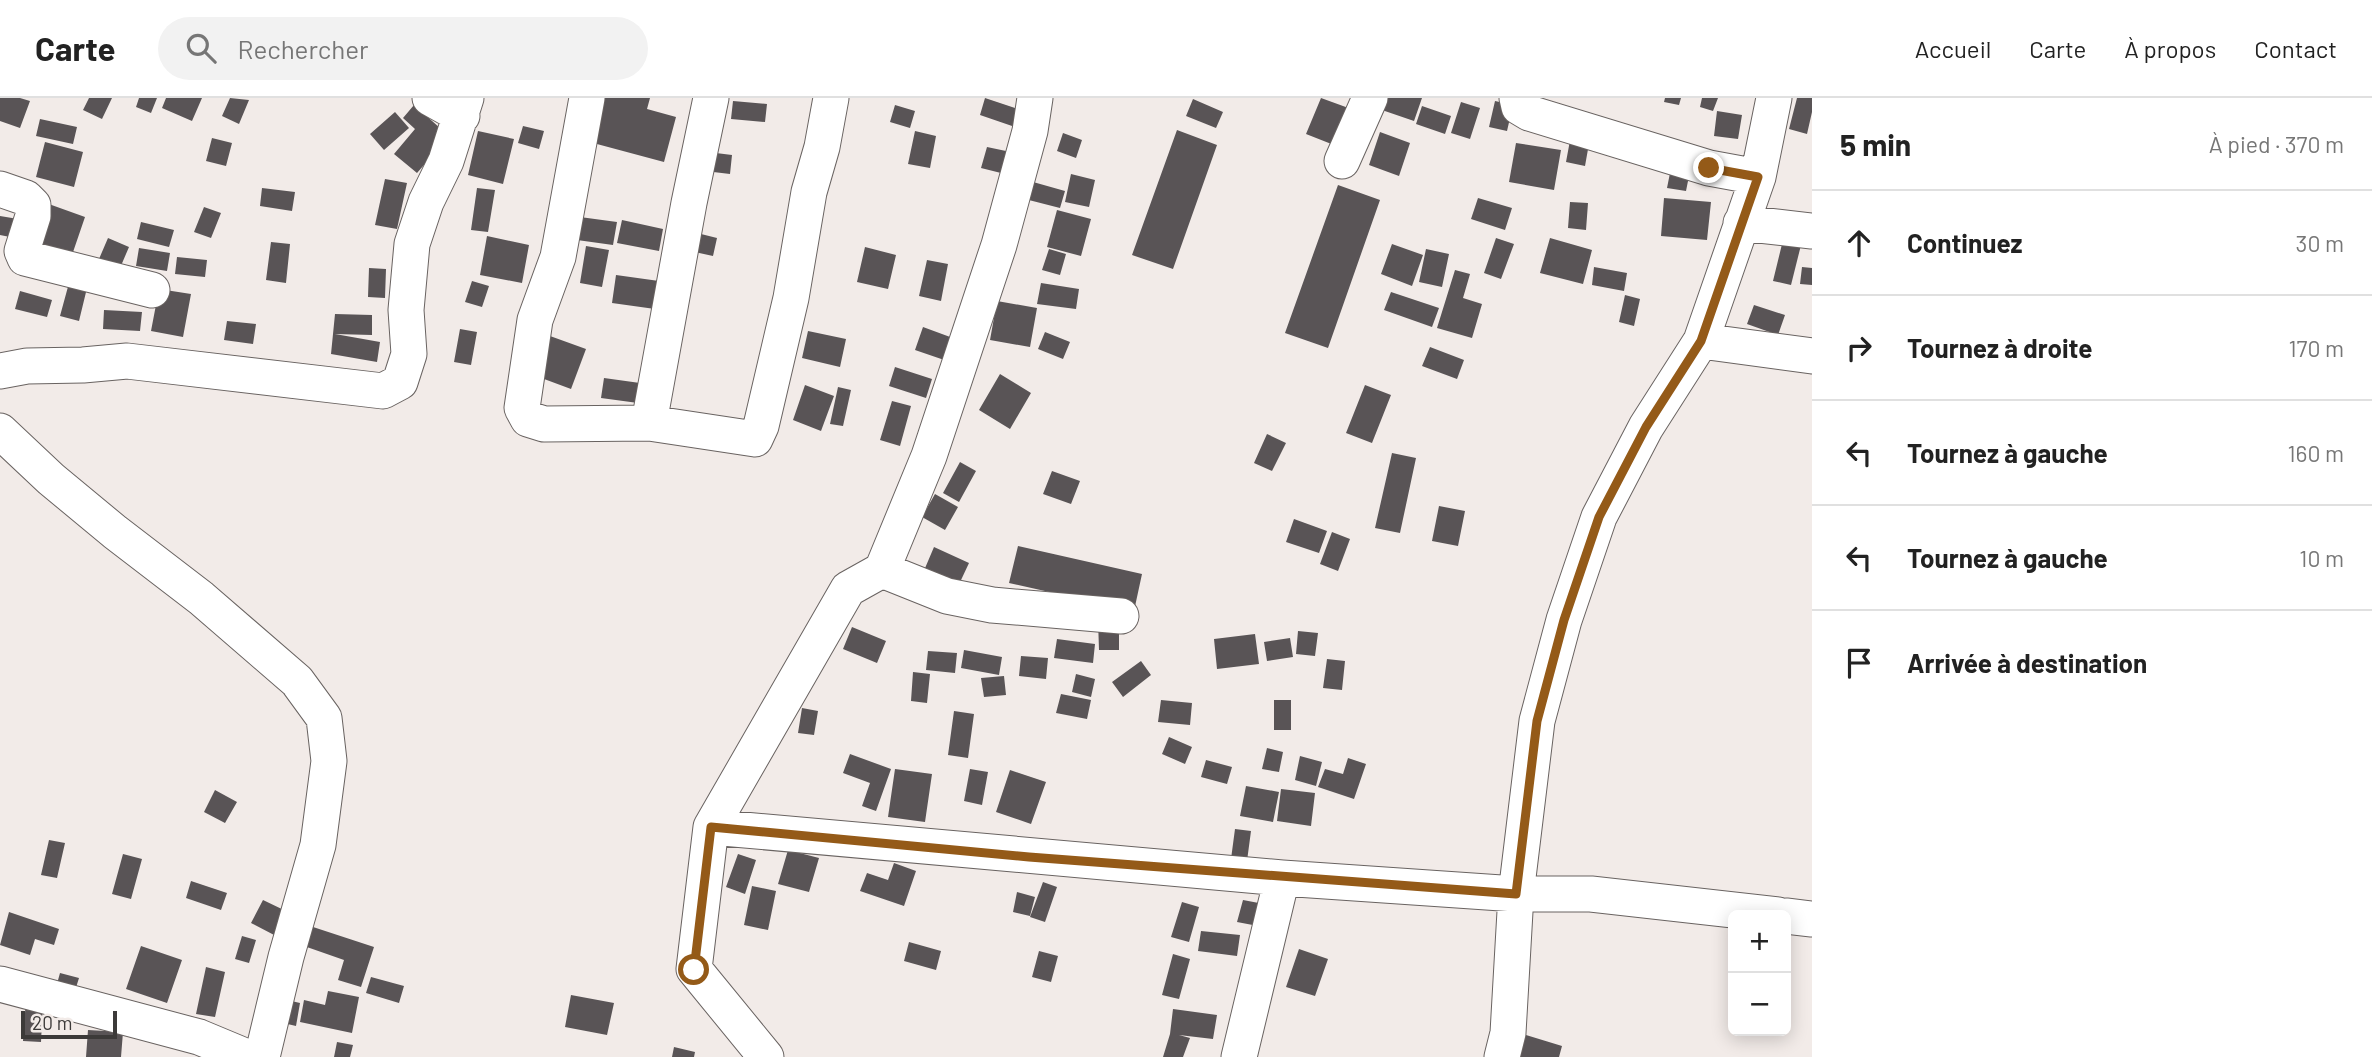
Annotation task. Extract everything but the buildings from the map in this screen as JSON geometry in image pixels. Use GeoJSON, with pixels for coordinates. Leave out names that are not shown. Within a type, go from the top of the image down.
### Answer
{"type":"FeatureCollection","features":[{"type":"Feature","properties":{"kind":"street"},"geometry":{"type":"LineString","coordinates":[[0,371],[26,366],[127,361],[383,391],[400,382],[409,354],[406,310],[412,244],[426,202],[446,161],[464,107],[430,98]]}},
{"type":"Feature","properties":{"kind":"street"},"geometry":{"type":"LineString","coordinates":[[587,98],[558,257],[535,320],[522,408],[528,419],[544,424],[649,423],[755,439],[761,426],[791,299],[809,192],[822,147],[831,98]]}},
{"type":"Feature","properties":{"kind":"street"},"geometry":{"type":"LineString","coordinates":[[649,423],[688,203],[711,98]]}},
{"type":"Feature","properties":{"kind":"street"},"geometry":{"type":"LineString","coordinates":[[766,1057],[694,970],[711,827],[848,589],[882,570],[929,456],[999,245],[1030,131],[1035,98]]}},
{"type":"Feature","properties":{"kind":"street"},"geometry":{"type":"LineString","coordinates":[[1342,161],[1370,98]]}},
{"type":"Feature","properties":{"kind":"street"},"geometry":{"type":"LineString","coordinates":[[1517,98],[1519,107],[1529,113],[1709,168],[1758,177]]}},
{"type":"Feature","properties":{"kind":"street"},"geometry":{"type":"LineString","coordinates":[[1502,1057],[1508,1033],[1516,894],[1537,721],[1573,594],[1599,517],[1646,427],[1701,341],[1758,177],[1774,98]]}},
{"type":"Feature","properties":{"kind":"street"},"geometry":{"type":"LineString","coordinates":[[0,189],[26,198],[33,205],[33,216],[22,251],[25,258],[152,290]]}},
{"type":"Feature","properties":{"kind":"street"},"geometry":{"type":"LineString","coordinates":[[1741,223],[1812,231]]}},
{"type":"Feature","properties":{"kind":"street"},"geometry":{"type":"LineString","coordinates":[[1701,341],[1812,356]]}},
{"type":"Feature","properties":{"kind":"street"},"geometry":{"type":"LineString","coordinates":[[0,431],[62,488],[201,598],[297,681],[324,718],[329,761],[318,845],[286,957],[262,1057]]}},
{"type":"Feature","properties":{"kind":"street"},"geometry":{"type":"LineString","coordinates":[[882,570],[947,596],[992,605],[1121,616]]}},
{"type":"Feature","properties":{"kind":"street"},"geometry":{"type":"LineString","coordinates":[[711,827],[1042,859],[1516,894],[1591,894],[1733,910]]}},
{"type":"Feature","properties":{"kind":"street"},"geometry":{"type":"LineString","coordinates":[[1239,1057],[1282,878]]}},
{"type":"Feature","properties":{"kind":"street"},"geometry":{"type":"LineString","coordinates":[[1791,917],[1812,919]]}},
{"type":"Feature","properties":{"kind":"street"},"geometry":{"type":"LineString","coordinates":[[0,984],[199,1037],[247,1057]]}},
{"type":"Feature","properties":{"kind":"route"},"geometry":{"type":"LineString","coordinates":[[694,970],[711,827],[1029,857],[1516,894],[1537,721],[1564,620],[1599,517],[1646,427],[1701,341],[1758,177],[1709,168]]}}]}
